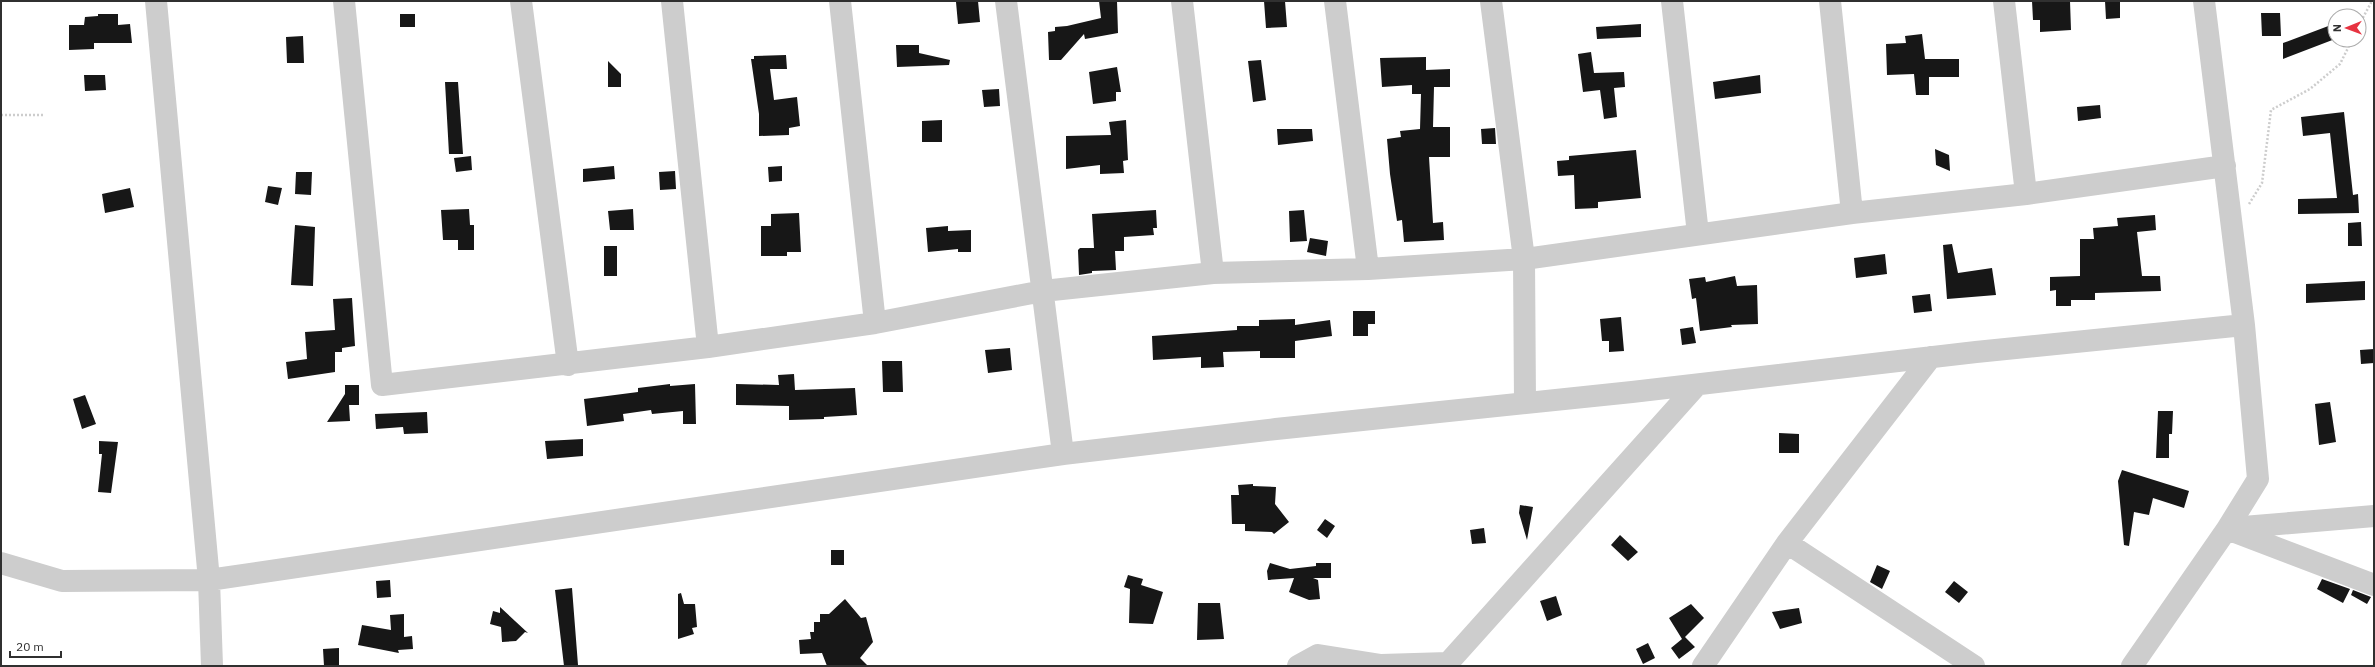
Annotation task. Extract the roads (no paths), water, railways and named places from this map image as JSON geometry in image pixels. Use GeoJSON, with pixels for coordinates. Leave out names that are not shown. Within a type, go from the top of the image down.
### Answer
{"type":"FeatureCollection","features":[{"type":"Feature","properties":{"kind":"street"},"geometry":{"type":"LineString","coordinates":[[156,1],[209,580],[212,666]]}},
{"type":"Feature","properties":{"kind":"street"},"geometry":{"type":"LineString","coordinates":[[344,1],[382,385],[708,348],[875,323],[1043,291],[1213,273],[1368,269],[1524,259],[1852,213],[2026,194],[2225,166]]}},
{"type":"Feature","properties":{"kind":"street"},"geometry":{"type":"LineString","coordinates":[[521,1],[568,365]]}},
{"type":"Feature","properties":{"kind":"street"},"geometry":{"type":"LineString","coordinates":[[672,1],[708,348]]}},
{"type":"Feature","properties":{"kind":"street"},"geometry":{"type":"LineString","coordinates":[[840,1],[875,323]]}},
{"type":"Feature","properties":{"kind":"street"},"geometry":{"type":"LineString","coordinates":[[1006,1],[1063,454]]}},
{"type":"Feature","properties":{"kind":"street"},"geometry":{"type":"LineString","coordinates":[[1182,1],[1213,273]]}},
{"type":"Feature","properties":{"kind":"street"},"geometry":{"type":"LineString","coordinates":[[1335,1],[1368,269]]}},
{"type":"Feature","properties":{"kind":"street"},"geometry":{"type":"LineString","coordinates":[[1491,1],[1524,259],[1525,403]]}},
{"type":"Feature","properties":{"kind":"street"},"geometry":{"type":"LineString","coordinates":[[1672,1],[1698,234]]}},
{"type":"Feature","properties":{"kind":"street"},"geometry":{"type":"LineString","coordinates":[[1830,1],[1852,213]]}},
{"type":"Feature","properties":{"kind":"street"},"geometry":{"type":"LineString","coordinates":[[2004,1],[2026,194]]}},
{"type":"Feature","properties":{"kind":"street"},"geometry":{"type":"LineString","coordinates":[[2132,666],[2227,529],[2258,479],[2244,325],[2231,231],[2225,166],[2204,1]]}},
{"type":"Feature","properties":{"kind":"street"},"geometry":{"type":"LineString","coordinates":[[1,563],[62,580],[209,580],[1063,454],[1697,385],[1931,357],[2244,325]]}},
{"type":"Feature","properties":{"kind":"street"},"geometry":{"type":"LineString","coordinates":[[1703,666],[1788,543],[1931,357]]}},
{"type":"Feature","properties":{"kind":"street"},"geometry":{"type":"LineString","coordinates":[[1298,666],[1318,656],[1381,665],[1442,664],[1697,385]]}},
{"type":"Feature","properties":{"kind":"street"},"geometry":{"type":"LineString","coordinates":[[2227,529],[2374,516]]}},
{"type":"Feature","properties":{"kind":"street"},"geometry":{"type":"LineString","coordinates":[[2227,529],[2374,585]]}},
{"type":"Feature","properties":{"kind":"street"},"geometry":{"type":"LineString","coordinates":[[1788,543],[1974,666]]}}]}
